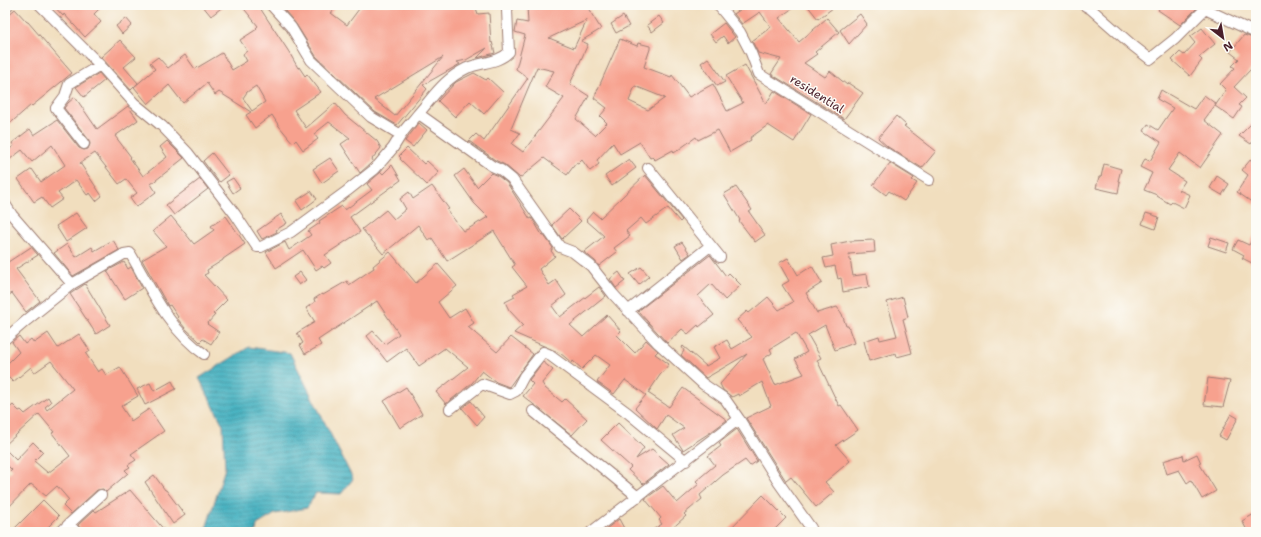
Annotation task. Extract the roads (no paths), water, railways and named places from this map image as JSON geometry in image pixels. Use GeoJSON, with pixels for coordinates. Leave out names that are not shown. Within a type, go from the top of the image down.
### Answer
{"type":"FeatureCollection","features":[{"type":"Feature","properties":{"kind":"street"},"geometry":{"type":"LineString","coordinates":[[5,8],[8,5]]}},
{"type":"Feature","properties":{"kind":"street"},"geometry":{"type":"LineString","coordinates":[[40,5],[100,65],[134,103],[162,126],[188,153],[235,214],[257,247],[261,247],[290,232],[347,191],[375,168],[393,148],[408,124],[419,114],[424,106],[450,78],[468,68],[505,57],[509,52],[507,10],[509,5]]}},
{"type":"Feature","properties":{"kind":"street"},"geometry":{"type":"LineString","coordinates":[[270,5],[290,27],[312,60],[371,118],[401,135]]}},
{"type":"Feature","properties":{"kind":"street","name":"residential"},"geometry":{"type":"LineString","coordinates":[[718,5],[740,32],[751,53],[759,74],[929,180]]}},
{"type":"Feature","properties":{"kind":"street"},"geometry":{"type":"LineString","coordinates":[[1084,5],[1092,9],[1150,59],[1175,39],[1205,9],[1256,34]]}},
{"type":"Feature","properties":{"kind":"street"},"geometry":{"type":"LineString","coordinates":[[84,144],[56,108],[65,96],[69,84],[100,65]]}},
{"type":"Feature","properties":{"kind":"street"},"geometry":{"type":"LineString","coordinates":[[419,114],[512,179],[560,247],[573,252],[591,266],[613,294],[658,343],[703,384],[725,399],[779,483],[811,528],[810,532]]}},
{"type":"Feature","properties":{"kind":"street"},"geometry":{"type":"LineString","coordinates":[[648,168],[720,258]]}},
{"type":"Feature","properties":{"kind":"street"},"geometry":{"type":"LineString","coordinates":[[5,204],[12,215],[72,284]]}},
{"type":"Feature","properties":{"kind":"street"},"geometry":{"type":"LineString","coordinates":[[628,311],[710,246]]}},
{"type":"Feature","properties":{"kind":"street"},"geometry":{"type":"LineString","coordinates":[[5,339],[72,284],[124,254],[130,253],[170,321],[204,354]]}},
{"type":"Feature","properties":{"kind":"street"},"geometry":{"type":"LineString","coordinates":[[450,410],[482,384],[510,394],[516,391],[524,376],[543,352],[548,354],[612,400],[686,461]]}},
{"type":"Feature","properties":{"kind":"street"},"geometry":{"type":"LineString","coordinates":[[533,411],[638,497]]}},
{"type":"Feature","properties":{"kind":"street"},"geometry":{"type":"LineString","coordinates":[[591,532],[686,461],[739,419]]}},
{"type":"Feature","properties":{"kind":"street"},"geometry":{"type":"LineString","coordinates":[[60,532],[101,495]]}},
{"type":"Feature","properties":{"kind":"street"},"geometry":{"type":"LineString","coordinates":[[69,524],[76,532]]}},
{"type":"Feature","properties":{"kind":"water"},"geometry":{"type":"Polygon","coordinates":[[[249,347],[290,353],[353,479],[341,494],[316,493],[307,508],[275,514],[257,525],[256,532],[205,532],[225,468],[223,425],[199,378],[249,347]]]}}]}
